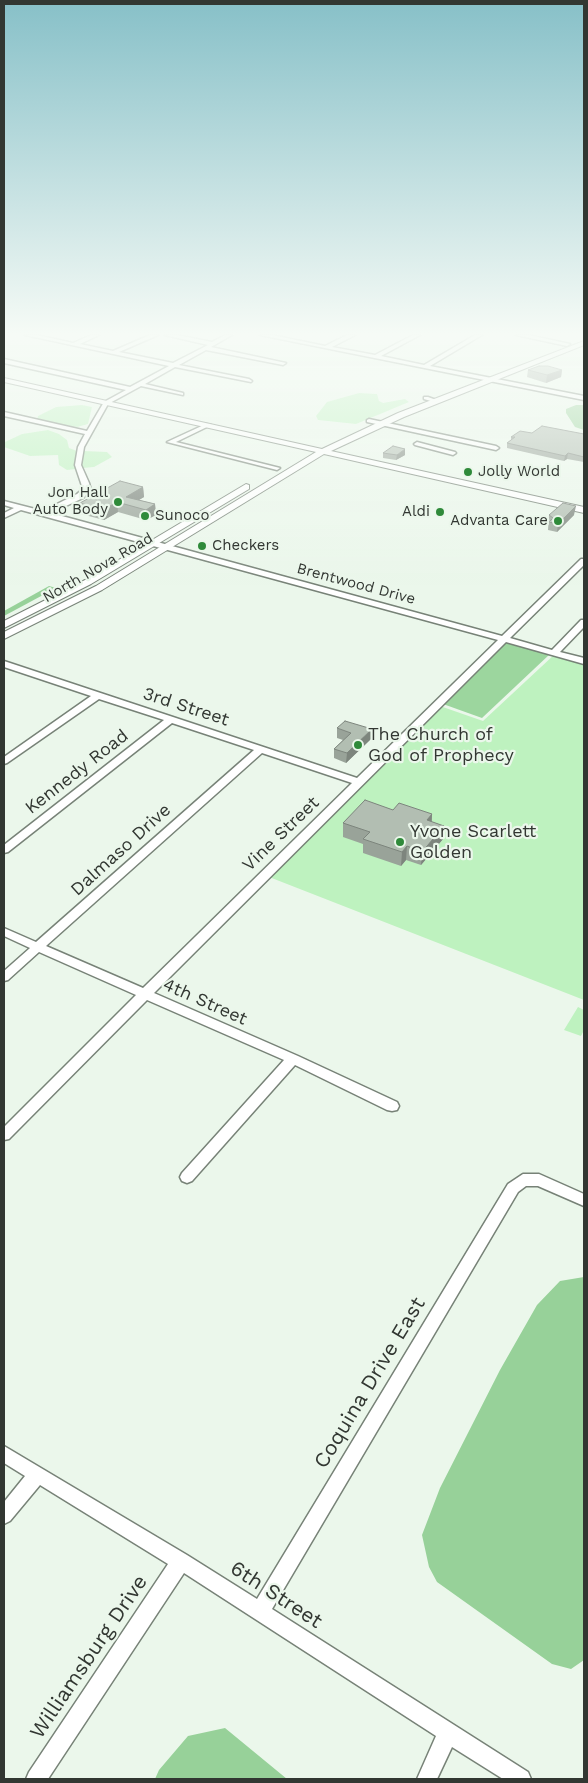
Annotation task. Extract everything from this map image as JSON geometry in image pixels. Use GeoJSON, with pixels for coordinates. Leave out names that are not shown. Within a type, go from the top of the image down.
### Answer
{"type":"FeatureCollection","features":[{"type":"Feature","properties":{"kind":"main road"},"geometry":{"type":"LineString","coordinates":[[177,418],[584,510]]}},
{"type":"Feature","properties":{"kind":"main road","name":"North Nova Road"},"geometry":{"type":"LineString","coordinates":[[4,625],[67,593],[310,449],[376,418]]}},
{"type":"Feature","properties":{"kind":"main road","name":"North Nova Road"},"geometry":{"type":"LineString","coordinates":[[4,636],[77,600],[323,452],[395,418]]}},
{"type":"Feature","properties":{"kind":"main road"},"geometry":{"type":"LineString","coordinates":[[220,514],[218,509],[223,500]]}},
{"type":"Feature","properties":{"kind":"street"},"geometry":{"type":"LineString","coordinates":[[22,418],[87,433]]}},
{"type":"Feature","properties":{"kind":"street"},"geometry":{"type":"LineString","coordinates":[[44,514],[80,496],[87,490],[86,482],[78,465],[81,447],[96,418]]}},
{"type":"Feature","properties":{"kind":"street"},"geometry":{"type":"LineString","coordinates":[[369,421],[496,448]]}},
{"type":"Feature","properties":{"kind":"street"},"geometry":{"type":"LineString","coordinates":[[208,425],[170,442],[277,468]]}},
{"type":"Feature","properties":{"kind":"street"},"geometry":{"type":"LineString","coordinates":[[185,446],[194,441]]}},
{"type":"Feature","properties":{"kind":"street"},"geometry":{"type":"LineString","coordinates":[[417,444],[450,452],[458,443]]}},
{"type":"Feature","properties":{"kind":"street","name":"Brentwood Drive"},"geometry":{"type":"LineString","coordinates":[[4,503],[584,661]]}},
{"type":"Feature","properties":{"kind":"street"},"geometry":{"type":"LineString","coordinates":[[4,516],[20,507]]}},
{"type":"Feature","properties":{"kind":"street","name":"Vine Street"},"geometry":{"type":"LineString","coordinates":[[4,1135],[584,561]]}},
{"type":"Feature","properties":{"kind":"street"},"geometry":{"type":"LineString","coordinates":[[554,653],[580,632],[584,622]]}},
{"type":"Feature","properties":{"kind":"street","name":"3rd Street"},"geometry":{"type":"LineString","coordinates":[[4,664],[359,782]]}},
{"type":"Feature","properties":{"kind":"street"},"geometry":{"type":"LineString","coordinates":[[4,761],[97,696]]}},
{"type":"Feature","properties":{"kind":"street","name":"Kennedy Road"},"geometry":{"type":"LineString","coordinates":[[4,850],[170,719]]}},
{"type":"Feature","properties":{"kind":"street","name":"Dalmaso Drive"},"geometry":{"type":"LineString","coordinates":[[4,977],[262,749]]}},
{"type":"Feature","properties":{"kind":"street","name":"4th Street"},"geometry":{"type":"LineString","coordinates":[[4,932],[293,1059],[392,1106]]}},
{"type":"Feature","properties":{"kind":"street"},"geometry":{"type":"LineString","coordinates":[[187,1177],[293,1059]]}},
{"type":"Feature","properties":{"kind":"street","name":"Coquina Drive East"},"geometry":{"type":"LineString","coordinates":[[260,1612],[513,1188],[523,1180],[539,1180],[584,1200]]}},
{"type":"Feature","properties":{"kind":"street","name":"6th Street"},"geometry":{"type":"LineString","coordinates":[[4,1454],[181,1561],[521,1779]]}},
{"type":"Feature","properties":{"kind":"street"},"geometry":{"type":"LineString","coordinates":[[4,1515],[37,1475]]}},
{"type":"Feature","properties":{"kind":"street","name":"Williamsburg Drive"},"geometry":{"type":"LineString","coordinates":[[36,1779],[181,1561]]}},
{"type":"Feature","properties":{"kind":"street"},"geometry":{"type":"LineString","coordinates":[[427,1779],[448,1733]]}},
{"type":"Feature","properties":{"kind":"shaded area"},"geometry":{"type":"Polygon","coordinates":[[[37,418],[89,418],[88,424],[77,427],[37,420],[37,418]]]}},
{"type":"Feature","properties":{"kind":"shaded area"},"geometry":{"type":"Polygon","coordinates":[[[317,418],[370,418],[356,424],[318,420],[317,418]]]}},
{"type":"Feature","properties":{"kind":"shaded area"},"geometry":{"type":"Polygon","coordinates":[[[569,418],[584,418],[584,430],[575,427],[569,418]]]}},
{"type":"Feature","properties":{"kind":"shaded area"},"geometry":{"type":"Polygon","coordinates":[[[48,430],[59,434],[67,440],[69,448],[77,451],[74,465],[76,469],[67,470],[59,465],[58,455],[30,456],[4,447],[5,442],[22,434],[48,430]]]}},
{"type":"Feature","properties":{"kind":"shaded area"},"geometry":{"type":"Polygon","coordinates":[[[83,451],[107,452],[112,457],[94,467],[82,468],[83,451]]]}},
{"type":"Feature","properties":{"kind":"shaded area"},"geometry":{"type":"Polygon","coordinates":[[[504,639],[584,661],[584,1000],[264,875],[437,705],[483,721],[555,654],[504,639]]]}},
{"type":"Feature","properties":{"kind":"shaded area"},"geometry":{"type":"Polygon","coordinates":[[[506,642],[550,654],[482,718],[443,704],[506,642]]]}},
{"type":"Feature","properties":{"kind":"shaded area"},"geometry":{"type":"Polygon","coordinates":[[[578,1007],[584,1010],[584,1030],[581,1036],[564,1030],[578,1007]]]}},
{"type":"Feature","properties":{"kind":"shaded area"},"geometry":{"type":"Polygon","coordinates":[[[584,1277],[584,1660],[571,1669],[552,1664],[437,1582],[429,1567],[422,1535],[440,1488],[500,1370],[537,1305],[560,1281],[584,1277]]]}},
{"type":"Feature","properties":{"kind":"shaded area"},"geometry":{"type":"Polygon","coordinates":[[[225,1728],[287,1779],[155,1779],[159,1770],[188,1736],[225,1728]]]}},
{"type":"Feature","properties":{"kind":"building"},"geometry":{"type":"Polygon","coordinates":[[[542,426],[584,434],[584,457],[568,453],[565,456],[507,443],[515,437],[511,437],[520,431],[532,433],[542,426]]]}},
{"type":"Feature","properties":{"kind":"building"},"geometry":{"type":"Polygon","coordinates":[[[393,446],[405,449],[397,455],[383,453],[393,446]]]}},
{"type":"Feature","properties":{"kind":"building"},"geometry":{"type":"Polygon","coordinates":[[[120,481],[143,487],[126,497],[155,504],[146,510],[117,502],[103,510],[80,503],[120,481]]]}},
{"type":"Feature","properties":{"kind":"building"},"geometry":{"type":"Polygon","coordinates":[[[563,503],[576,506],[558,524],[549,522],[553,518],[549,515],[563,503]]]}},
{"type":"Feature","properties":{"kind":"building"},"geometry":{"type":"Polygon","coordinates":[[[345,721],[372,729],[347,753],[334,749],[351,733],[337,728],[345,721]]]}},
{"type":"Feature","properties":{"kind":"building"},"geometry":{"type":"Polygon","coordinates":[[[365,800],[393,810],[399,803],[432,814],[427,820],[444,826],[422,852],[407,846],[402,852],[363,839],[370,832],[343,823],[365,800]]]}},
{"type":"Feature","properties":{"kind":"waterway"},"geometry":{"type":"LineString","coordinates":[[4,614],[52,588]]}},
{"type":"Feature","properties":{"kind":"place","name":"Jolly World"},"geometry":{"type":"Point","coordinates":[468,472]}},
{"type":"Feature","properties":{"kind":"place","name":"Jon Hall Auto Body"},"geometry":{"type":"Point","coordinates":[118,502]}},
{"type":"Feature","properties":{"kind":"place","name":"Aldi"},"geometry":{"type":"Point","coordinates":[440,512]}},
{"type":"Feature","properties":{"kind":"place","name":"Sunoco"},"geometry":{"type":"Point","coordinates":[145,516]}},
{"type":"Feature","properties":{"kind":"place","name":"Advanta Care"},"geometry":{"type":"Point","coordinates":[558,521]}},
{"type":"Feature","properties":{"kind":"place","name":"Checkers"},"geometry":{"type":"Point","coordinates":[202,546]}},
{"type":"Feature","properties":{"kind":"place","name":"The Church of God of Prophecy"},"geometry":{"type":"Point","coordinates":[358,745]}},
{"type":"Feature","properties":{"kind":"place","name":"Yvone Scarlett Golden"},"geometry":{"type":"Point","coordinates":[400,842]}}]}
